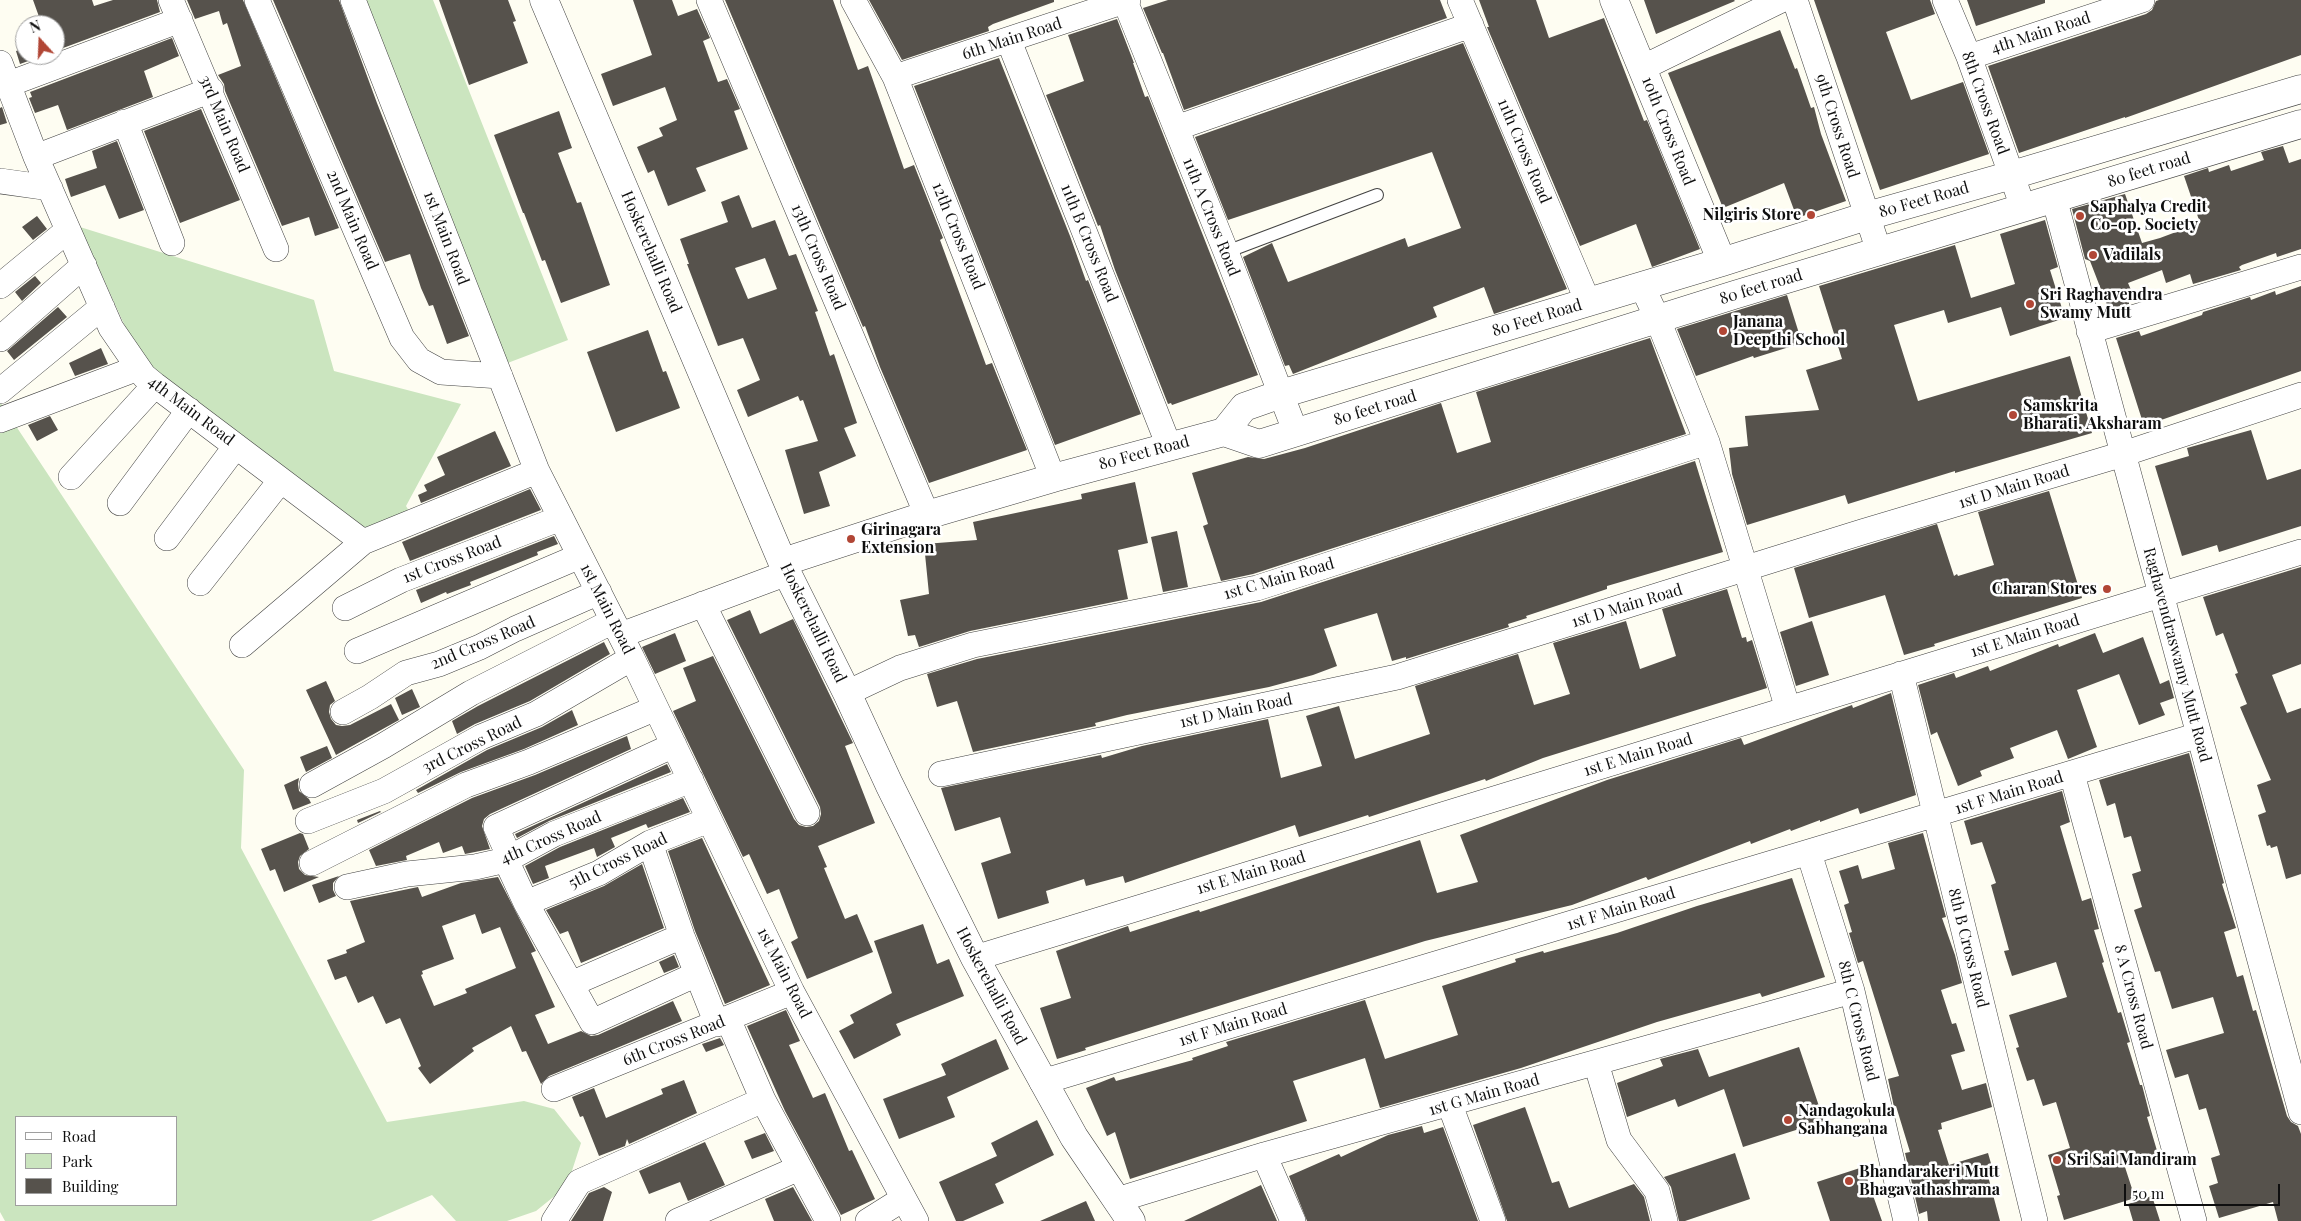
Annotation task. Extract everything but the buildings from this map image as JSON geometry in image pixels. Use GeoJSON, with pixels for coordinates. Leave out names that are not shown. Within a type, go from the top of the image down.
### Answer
{"type":"FeatureCollection","features":[{"type":"Feature","properties":{"kind":"street","name":"2nd Main Road"},"geometry":{"type":"LineString","coordinates":[[257,0],[402,338],[419,360],[441,372],[500,376]]}},
{"type":"Feature","properties":{"kind":"street","name":"1st Main Road"},"geometry":{"type":"LineString","coordinates":[[353,0],[537,471],[632,658],[792,992],[916,1221]]}},
{"type":"Feature","properties":{"kind":"street","name":"Hoskerehalli Road"},"geometry":{"type":"LineString","coordinates":[[544,0],[785,568],[975,958],[1074,1137],[1124,1210]]}},
{"type":"Feature","properties":{"kind":"street","name":"13th Cross Road"},"geometry":{"type":"LineString","coordinates":[[710,0],[927,515]]}},
{"type":"Feature","properties":{"kind":"street","name":"12th Cross Road"},"geometry":{"type":"LineString","coordinates":[[853,0],[895,77],[1053,478]]}},
{"type":"Feature","properties":{"kind":"street","name":"6th Main Road"},"geometry":{"type":"LineString","coordinates":[[895,77],[1009,41],[1126,0]]}},
{"type":"Feature","properties":{"kind":"street","name":"11th A Cross Road"},"geometry":{"type":"LineString","coordinates":[[1126,0],[1296,433]]}},
{"type":"Feature","properties":{"kind":"street","name":"11th Cross Road"},"geometry":{"type":"LineString","coordinates":[[1460,0],[1588,302]]}},
{"type":"Feature","properties":{"kind":"street","name":"10th Cross Road"},"geometry":{"type":"LineString","coordinates":[[1614,0],[1722,262]]}},
{"type":"Feature","properties":{"kind":"street","name":"9th Cross Road"},"geometry":{"type":"LineString","coordinates":[[1795,0],[1878,251]]}},
{"type":"Feature","properties":{"kind":"street","name":"8th Cross Road"},"geometry":{"type":"LineString","coordinates":[[1945,0],[1969,57],[2023,208]]}},
{"type":"Feature","properties":{"kind":"street","name":"4th Main Road"},"geometry":{"type":"LineString","coordinates":[[1969,57],[2142,0]]}},
{"type":"Feature","properties":{"kind":"street"},"geometry":{"type":"LineString","coordinates":[[1642,68],[1772,2]]}},
{"type":"Feature","properties":{"kind":"street"},"geometry":{"type":"LineString","coordinates":[[4,74],[176,10]]}},
{"type":"Feature","properties":{"kind":"street","name":"3rd Main Road"},"geometry":{"type":"LineString","coordinates":[[176,10],[276,249]]}},
{"type":"Feature","properties":{"kind":"street"},"geometry":{"type":"LineString","coordinates":[[1176,128],[1471,25]]}},
{"type":"Feature","properties":{"kind":"street","name":"11th B Cross Road"},"geometry":{"type":"LineString","coordinates":[[1009,41],[1169,446]]}},
{"type":"Feature","properties":{"kind":"street","name":"4th Main Road"},"geometry":{"type":"LineString","coordinates":[[4,74],[36,156],[111,328],[147,376],[363,542]]}},
{"type":"Feature","properties":{"kind":"street","name":"80 Feet Road"},"geometry":{"type":"LineString","coordinates":[[785,568],[927,515],[1053,478],[1224,432],[1244,407],[1281,394],[1722,262],[1867,216],[2301,89]]}},
{"type":"Feature","properties":{"kind":"street"},"geometry":{"type":"LineString","coordinates":[[36,156],[211,90]]}},
{"type":"Feature","properties":{"kind":"street"},"geometry":{"type":"LineString","coordinates":[[125,122],[172,242]]}},
{"type":"Feature","properties":{"kind":"street","name":"80 feet road"},"geometry":{"type":"LineString","coordinates":[[1224,432],[1258,444],[1878,251],[2301,124]]}},
{"type":"Feature","properties":{"kind":"street"},"geometry":{"type":"LineString","coordinates":[[0,181],[50,188]]}},
{"type":"Feature","properties":{"kind":"street","name":"Raghavendraswamy Mutt Road"},"geometry":{"type":"LineString","coordinates":[[2054,198],[2301,1112]]}},
{"type":"Feature","properties":{"kind":"street"},"geometry":{"type":"LineString","coordinates":[[0,286],[68,230]]}},
{"type":"Feature","properties":{"kind":"street"},"geometry":{"type":"LineString","coordinates":[[0,339],[84,265]]}},
{"type":"Feature","properties":{"kind":"street"},"geometry":{"type":"LineString","coordinates":[[2089,331],[2301,267]]}},
{"type":"Feature","properties":{"kind":"street"},"geometry":{"type":"LineString","coordinates":[[1642,286],[1658,320],[1707,442],[1788,709]]}},
{"type":"Feature","properties":{"kind":"street"},"geometry":{"type":"LineString","coordinates":[[0,391],[102,307]]}},
{"type":"Feature","properties":{"kind":"street"},"geometry":{"type":"LineString","coordinates":[[0,420],[147,376]]}},
{"type":"Feature","properties":{"kind":"street"},"geometry":{"type":"LineString","coordinates":[[71,478],[147,376]]}},
{"type":"Feature","properties":{"kind":"street","name":"1st D Main Road"},"geometry":{"type":"LineString","coordinates":[[941,774],[1396,677],[1871,529],[2123,454],[2301,395]]}},
{"type":"Feature","properties":{"kind":"street"},"geometry":{"type":"LineString","coordinates":[[120,503],[189,410]]}},
{"type":"Feature","properties":{"kind":"street","name":"1st C Main Road"},"geometry":{"type":"LineString","coordinates":[[847,693],[900,668],[973,645],[1257,588],[1707,442]]}},
{"type":"Feature","properties":{"kind":"street"},"geometry":{"type":"LineString","coordinates":[[167,538],[236,446]]}},
{"type":"Feature","properties":{"kind":"street"},"geometry":{"type":"LineString","coordinates":[[242,646],[363,542],[537,471]]}},
{"type":"Feature","properties":{"kind":"street"},"geometry":{"type":"LineString","coordinates":[[200,583],[281,480]]}},
{"type":"Feature","properties":{"kind":"street","name":"1st Cross Road"},"geometry":{"type":"LineString","coordinates":[[345,608],[401,580],[561,518]]}},
{"type":"Feature","properties":{"kind":"street","name":"1st E Main Road"},"geometry":{"type":"LineString","coordinates":[[975,958],[2301,552]]}},
{"type":"Feature","properties":{"kind":"street"},"geometry":{"type":"LineString","coordinates":[[357,651],[580,556]]}},
{"type":"Feature","properties":{"kind":"street"},"geometry":{"type":"LineString","coordinates":[[312,785],[383,746],[471,692],[617,628],[703,604],[785,568]]}},
{"type":"Feature","properties":{"kind":"street","name":"2nd Cross Road"},"geometry":{"type":"LineString","coordinates":[[343,712],[406,673],[439,664],[480,647],[515,629],[599,592]]}},
{"type":"Feature","properties":{"kind":"street"},"geometry":{"type":"LineString","coordinates":[[703,604],[807,813]]}},
{"type":"Feature","properties":{"kind":"street","name":"3rd Cross Road"},"geometry":{"type":"LineString","coordinates":[[308,821],[384,792],[481,737],[536,714],[632,658]]}},
{"type":"Feature","properties":{"kind":"street","name":"8th B Cross Road"},"geometry":{"type":"LineString","coordinates":[[1901,674],[2035,1221]]}},
{"type":"Feature","properties":{"kind":"street"},"geometry":{"type":"LineString","coordinates":[[312,864],[466,786],[656,708]]}},
{"type":"Feature","properties":{"kind":"street","name":"1st F Main Road"},"geometry":{"type":"LineString","coordinates":[[1042,1082],[2199,735]]}},
{"type":"Feature","properties":{"kind":"street"},"geometry":{"type":"LineString","coordinates":[[674,745],[496,827],[526,903],[592,1022],[697,974]]}},
{"type":"Feature","properties":{"kind":"street","name":"8 A Cross Road"},"geometry":{"type":"LineString","coordinates":[[2072,774],[2194,1221]]}},
{"type":"Feature","properties":{"kind":"street","name":"4th Cross Road"},"geometry":{"type":"LineString","coordinates":[[347,886],[407,874],[475,868],[508,859],[554,834],[690,780]]}},
{"type":"Feature","properties":{"kind":"street","name":"5th Cross Road"},"geometry":{"type":"LineString","coordinates":[[526,903],[599,873],[650,844],[709,820]]}},
{"type":"Feature","properties":{"kind":"street"},"geometry":{"type":"LineString","coordinates":[[650,844],[697,974],[828,1221]]}},
{"type":"Feature","properties":{"kind":"street","name":"8th C Cross Road"},"geometry":{"type":"LineString","coordinates":[[1809,853],[1852,991],[1906,1221]]}},
{"type":"Feature","properties":{"kind":"street"},"geometry":{"type":"LineString","coordinates":[[571,984],[682,936]]}},
{"type":"Feature","properties":{"kind":"street","name":"1st G Main Road"},"geometry":{"type":"LineString","coordinates":[[1124,1210],[1264,1155],[1450,1105],[1852,991]]}},
{"type":"Feature","properties":{"kind":"street","name":"6th Cross Road"},"geometry":{"type":"LineString","coordinates":[[554,1089],[723,1022],[792,992]]}},
{"type":"Feature","properties":{"kind":"street"},"geometry":{"type":"LineString","coordinates":[[1596,1063],[1619,1140],[1657,1191],[1666,1221]]}},
{"type":"Feature","properties":{"kind":"street"},"geometry":{"type":"LineString","coordinates":[[554,1221],[579,1182],[763,1100]]}},
{"type":"Feature","properties":{"kind":"street"},"geometry":{"type":"LineString","coordinates":[[1450,1105],[1493,1221]]}},
{"type":"Feature","properties":{"kind":"street"},"geometry":{"type":"LineString","coordinates":[[1264,1155],[1293,1221]]}},
{"type":"Feature","properties":{"kind":"street"},"geometry":{"type":"LineString","coordinates":[[678,1221],[800,1168]]}},
{"type":"Feature","properties":{"kind":"street"},"geometry":{"type":"LineString","coordinates":[[868,1221],[903,1199]]}},
{"type":"Feature","properties":{"kind":"lane"},"geometry":{"type":"LineString","coordinates":[[1226,252],[1377,195]]}},
{"type":"Feature","properties":{"kind":"green space"},"geometry":{"type":"Polygon","coordinates":[[[360,0],[433,0],[568,340],[505,364],[360,0]]]}},
{"type":"Feature","properties":{"kind":"green space"},"geometry":{"type":"Polygon","coordinates":[[[80,227],[314,300],[334,371],[461,404],[406,506],[414,519],[364,537],[143,366],[80,227]]]}},
{"type":"Feature","properties":{"kind":"green space"},"geometry":{"type":"Polygon","coordinates":[[[0,402],[244,770],[241,848],[387,1122],[524,1101],[554,1109],[581,1143],[567,1186],[536,1211],[507,1221],[456,1221],[432,1195],[371,1221],[5,1221],[0,1212],[0,402]]]}},
{"type":"Feature","properties":{"kind":"place","name":"Nilgiris Store"},"geometry":{"type":"Point","coordinates":[1811,215]}},
{"type":"Feature","properties":{"kind":"place","name":"Saphalya Credit Co-op. Society"},"geometry":{"type":"Point","coordinates":[2080,216]}},
{"type":"Feature","properties":{"kind":"place","name":"Vadilals"},"geometry":{"type":"Point","coordinates":[2093,255]}},
{"type":"Feature","properties":{"kind":"place","name":"Sri Raghavendra Swamy Mutt"},"geometry":{"type":"Point","coordinates":[2030,304]}},
{"type":"Feature","properties":{"kind":"place","name":"Janana Deepthi School"},"geometry":{"type":"Point","coordinates":[1723,331]}},
{"type":"Feature","properties":{"kind":"place","name":"Samskrita Bharati, Aksharam"},"geometry":{"type":"Point","coordinates":[2013,415]}},
{"type":"Feature","properties":{"kind":"place","name":"Girinagara Extension"},"geometry":{"type":"Point","coordinates":[851,539]}},
{"type":"Feature","properties":{"kind":"place","name":"Charan Stores"},"geometry":{"type":"Point","coordinates":[2107,589]}},
{"type":"Feature","properties":{"kind":"place","name":"Nandagokula Sabhangana"},"geometry":{"type":"Point","coordinates":[1788,1120]}},
{"type":"Feature","properties":{"kind":"place","name":"Sri Sai Mandiram"},"geometry":{"type":"Point","coordinates":[2057,1160]}},
{"type":"Feature","properties":{"kind":"place","name":"Bhandarakeri Mutt Bhagavathashrama"},"geometry":{"type":"Point","coordinates":[1849,1181]}}]}
